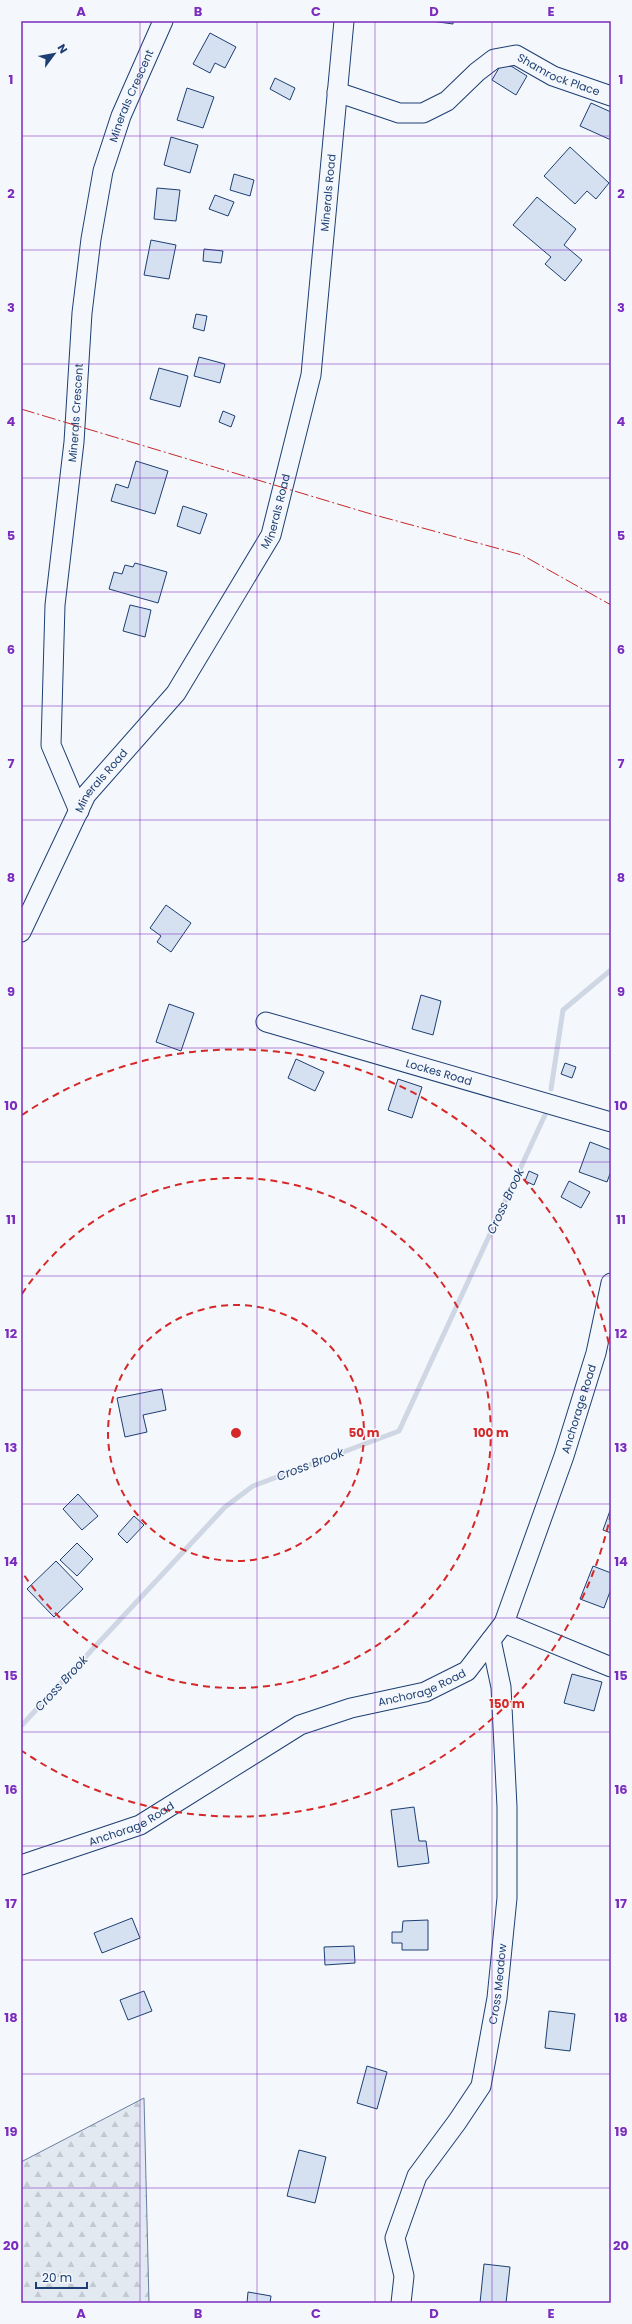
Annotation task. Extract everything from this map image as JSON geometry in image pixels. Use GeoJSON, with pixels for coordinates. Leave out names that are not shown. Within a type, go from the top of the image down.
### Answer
{"type":"FeatureCollection","features":[{"type":"Feature","properties":{"kind":"street","name":"Minerals Crescent"},"geometry":{"type":"LineString","coordinates":[[79,811],[51,745],[56,605],[74,442],[82,313],[91,239],[103,171],[121,116],[163,21]]}},
{"type":"Feature","properties":{"kind":"street","name":"Minerals Road"},"geometry":{"type":"LineString","coordinates":[[21,932],[86,795],[176,693],[271,535],[311,375],[344,21]]}},
{"type":"Feature","properties":{"kind":"street","name":"Shamrock Place"},"geometry":{"type":"LineString","coordinates":[[337,92],[399,113],[423,113],[447,101],[476,72],[494,59],[516,55],[553,76],[611,96]]}},
{"type":"Feature","properties":{"kind":"street","name":"Lockes Road"},"geometry":{"type":"LineString","coordinates":[[266,1022],[611,1122]]}},
{"type":"Feature","properties":{"kind":"street","name":"Anchorage Road"},"geometry":{"type":"LineString","coordinates":[[21,1865],[140,1825],[300,1725],[351,1708],[424,1692],[467,1672],[504,1623],[564,1456],[596,1353],[611,1283]]}},
{"type":"Feature","properties":{"kind":"street"},"geometry":{"type":"LineString","coordinates":[[504,1623],[611,1667]]}},
{"type":"Feature","properties":{"kind":"street","name":"Cross Meadow"},"geometry":{"type":"LineString","coordinates":[[401,2303],[404,2276],[395,2238],[417,2176],[457,2122],[481,2086],[497,1998],[507,1898],[508,1807],[501,1687],[491,1640]]}},
{"type":"Feature","properties":{"kind":"green space"},"geometry":{"type":"Polygon","coordinates":[[[144,2098],[149,2303],[21,2303],[21,2162],[144,2098]]]}},
{"type":"Feature","properties":{"kind":"building"},"geometry":{"type":"Polygon","coordinates":[[[431,21],[453,21],[453,24],[431,21]]]}},
{"type":"Feature","properties":{"kind":"building"},"geometry":{"type":"Polygon","coordinates":[[[210,33],[236,47],[225,68],[215,63],[210,73],[193,64],[210,33]]]}},
{"type":"Feature","properties":{"kind":"building"},"geometry":{"type":"Polygon","coordinates":[[[503,61],[527,76],[516,95],[492,80],[503,61]]]}},
{"type":"Feature","properties":{"kind":"building"},"geometry":{"type":"Polygon","coordinates":[[[275,78],[295,88],[290,100],[270,89],[275,78]]]}},
{"type":"Feature","properties":{"kind":"building"},"geometry":{"type":"Polygon","coordinates":[[[187,88],[214,97],[203,128],[177,120],[187,88]]]}},
{"type":"Feature","properties":{"kind":"building"},"geometry":{"type":"Polygon","coordinates":[[[591,103],[611,112],[611,140],[580,126],[591,103]]]}},
{"type":"Feature","properties":{"kind":"building"},"geometry":{"type":"Polygon","coordinates":[[[171,137],[198,145],[190,173],[164,165],[171,137]]]}},
{"type":"Feature","properties":{"kind":"building"},"geometry":{"type":"Polygon","coordinates":[[[570,147],[609,183],[596,199],[587,191],[575,204],[544,176],[570,147]]]}},
{"type":"Feature","properties":{"kind":"building"},"geometry":{"type":"Polygon","coordinates":[[[234,174],[254,180],[250,196],[230,190],[234,174]]]}},
{"type":"Feature","properties":{"kind":"building"},"geometry":{"type":"Polygon","coordinates":[[[157,188],[180,190],[176,221],[154,219],[157,188]]]}},
{"type":"Feature","properties":{"kind":"building"},"geometry":{"type":"Polygon","coordinates":[[[215,195],[234,202],[228,216],[209,209],[215,195]]]}},
{"type":"Feature","properties":{"kind":"building"},"geometry":{"type":"Polygon","coordinates":[[[537,197],[576,229],[564,245],[582,260],[565,281],[545,264],[551,257],[513,225],[537,197]]]}},
{"type":"Feature","properties":{"kind":"building"},"geometry":{"type":"Polygon","coordinates":[[[151,240],[176,245],[169,279],[144,275],[151,240]]]}},
{"type":"Feature","properties":{"kind":"building"},"geometry":{"type":"Polygon","coordinates":[[[204,249],[223,251],[221,263],[203,261],[204,249]]]}},
{"type":"Feature","properties":{"kind":"building"},"geometry":{"type":"Polygon","coordinates":[[[196,314],[207,316],[204,331],[193,328],[196,314]]]}},
{"type":"Feature","properties":{"kind":"building"},"geometry":{"type":"Polygon","coordinates":[[[199,357],[225,364],[220,383],[194,376],[199,357]]]}},
{"type":"Feature","properties":{"kind":"building"},"geometry":{"type":"Polygon","coordinates":[[[159,368],[188,376],[180,407],[150,399],[159,368]]]}},
{"type":"Feature","properties":{"kind":"building"},"geometry":{"type":"Polygon","coordinates":[[[223,411],[235,416],[231,427],[219,422],[223,411]]]}},
{"type":"Feature","properties":{"kind":"building"},"geometry":{"type":"Polygon","coordinates":[[[136,461],[168,471],[155,514],[111,501],[116,484],[128,488],[136,461]]]}},
{"type":"Feature","properties":{"kind":"building"},"geometry":{"type":"Polygon","coordinates":[[[183,506],[207,514],[200,534],[177,526],[183,506]]]}},
{"type":"Feature","properties":{"kind":"building"},"geometry":{"type":"Polygon","coordinates":[[[135,563],[167,572],[158,603],[109,589],[114,572],[122,574],[125,565],[133,567],[135,563]]]}},
{"type":"Feature","properties":{"kind":"building"},"geometry":{"type":"Polygon","coordinates":[[[130,605],[151,610],[145,637],[123,631],[130,605]]]}},
{"type":"Feature","properties":{"kind":"building"},"geometry":{"type":"Polygon","coordinates":[[[166,905],[191,923],[171,952],[157,942],[161,936],[150,928],[166,905]]]}},
{"type":"Feature","properties":{"kind":"building"},"geometry":{"type":"Polygon","coordinates":[[[421,995],[441,1001],[433,1035],[412,1029],[421,995]]]}},
{"type":"Feature","properties":{"kind":"building"},"geometry":{"type":"Polygon","coordinates":[[[169,1004],[194,1013],[181,1051],[156,1042],[169,1004]]]}},
{"type":"Feature","properties":{"kind":"building"},"geometry":{"type":"Polygon","coordinates":[[[296,1059],[324,1072],[315,1091],[288,1078],[296,1059]]]}},
{"type":"Feature","properties":{"kind":"building"},"geometry":{"type":"Polygon","coordinates":[[[565,1063],[576,1067],[572,1078],[561,1074],[565,1063]]]}},
{"type":"Feature","properties":{"kind":"building"},"geometry":{"type":"Polygon","coordinates":[[[398,1079],[422,1087],[412,1118],[388,1110],[398,1079]]]}},
{"type":"Feature","properties":{"kind":"building"},"geometry":{"type":"Polygon","coordinates":[[[590,1142],[611,1150],[611,1171],[607,1182],[579,1172],[590,1142]]]}},
{"type":"Feature","properties":{"kind":"building"},"geometry":{"type":"Polygon","coordinates":[[[529,1171],[538,1175],[534,1185],[525,1181],[529,1171]]]}},
{"type":"Feature","properties":{"kind":"building"},"geometry":{"type":"Polygon","coordinates":[[[569,1181],[590,1192],[581,1208],[561,1197],[569,1181]]]}},
{"type":"Feature","properties":{"kind":"building"},"geometry":{"type":"Polygon","coordinates":[[[162,1389],[166,1410],[143,1415],[147,1432],[125,1437],[117,1398],[162,1389]]]}},
{"type":"Feature","properties":{"kind":"building"},"geometry":{"type":"Polygon","coordinates":[[[78,1494],[98,1516],[82,1530],[63,1509],[78,1494]]]}},
{"type":"Feature","properties":{"kind":"building"},"geometry":{"type":"Polygon","coordinates":[[[611,1508],[611,1533],[603,1530],[611,1508]]]}},
{"type":"Feature","properties":{"kind":"building"},"geometry":{"type":"Polygon","coordinates":[[[134,1516],[144,1525],[127,1543],[118,1534],[134,1516]]]}},
{"type":"Feature","properties":{"kind":"building"},"geometry":{"type":"Polygon","coordinates":[[[77,1543],[93,1559],[77,1576],[60,1560],[77,1543]]]}},
{"type":"Feature","properties":{"kind":"building"},"geometry":{"type":"Polygon","coordinates":[[[56,1561],[83,1589],[54,1617],[27,1589],[56,1561]]]}},
{"type":"Feature","properties":{"kind":"building"},"geometry":{"type":"Polygon","coordinates":[[[593,1566],[611,1573],[611,1589],[604,1608],[580,1599],[593,1566]]]}},
{"type":"Feature","properties":{"kind":"building"},"geometry":{"type":"Polygon","coordinates":[[[572,1674],[602,1682],[594,1711],[564,1703],[572,1674]]]}},
{"type":"Feature","properties":{"kind":"building"},"geometry":{"type":"Polygon","coordinates":[[[414,1807],[419,1841],[426,1841],[429,1863],[398,1867],[391,1810],[414,1807]]]}},
{"type":"Feature","properties":{"kind":"building"},"geometry":{"type":"Polygon","coordinates":[[[132,1918],[140,1938],[102,1953],[94,1933],[132,1918]]]}},
{"type":"Feature","properties":{"kind":"building"},"geometry":{"type":"Polygon","coordinates":[[[428,1920],[428,1950],[402,1950],[402,1943],[392,1943],[392,1932],[402,1932],[403,1921],[428,1920]]]}},
{"type":"Feature","properties":{"kind":"building"},"geometry":{"type":"Polygon","coordinates":[[[354,1946],[355,1963],[325,1965],[324,1947],[354,1946]]]}},
{"type":"Feature","properties":{"kind":"building"},"geometry":{"type":"Polygon","coordinates":[[[144,1991],[152,2011],[128,2020],[120,2000],[144,1991]]]}},
{"type":"Feature","properties":{"kind":"building"},"geometry":{"type":"Polygon","coordinates":[[[549,2011],[575,2014],[570,2051],[545,2048],[549,2011]]]}},
{"type":"Feature","properties":{"kind":"building"},"geometry":{"type":"Polygon","coordinates":[[[367,2066],[387,2072],[377,2109],[357,2103],[367,2066]]]}},
{"type":"Feature","properties":{"kind":"building"},"geometry":{"type":"Polygon","coordinates":[[[299,2150],[326,2157],[315,2203],[287,2196],[299,2150]]]}},
{"type":"Feature","properties":{"kind":"building"},"geometry":{"type":"Polygon","coordinates":[[[484,2264],[510,2267],[506,2303],[480,2303],[484,2264]]]}},
{"type":"Feature","properties":{"kind":"building"},"geometry":{"type":"Polygon","coordinates":[[[248,2292],[271,2296],[270,2303],[247,2303],[248,2292]]]}},
{"type":"Feature","properties":{"kind":"waterway","name":"Cross Brook"},"geometry":{"type":"LineString","coordinates":[[551,1089],[563,1010],[611,970]]}},
{"type":"Feature","properties":{"kind":"waterway","name":"Cross Brook"},"geometry":{"type":"LineString","coordinates":[[21,1726],[225,1507],[253,1486],[399,1431],[545,1115]]}},
{"type":"Feature","properties":{"kind":"power"},"geometry":{"type":"LineString","coordinates":[[21,409],[371,514],[522,555],[611,605]]}}]}
